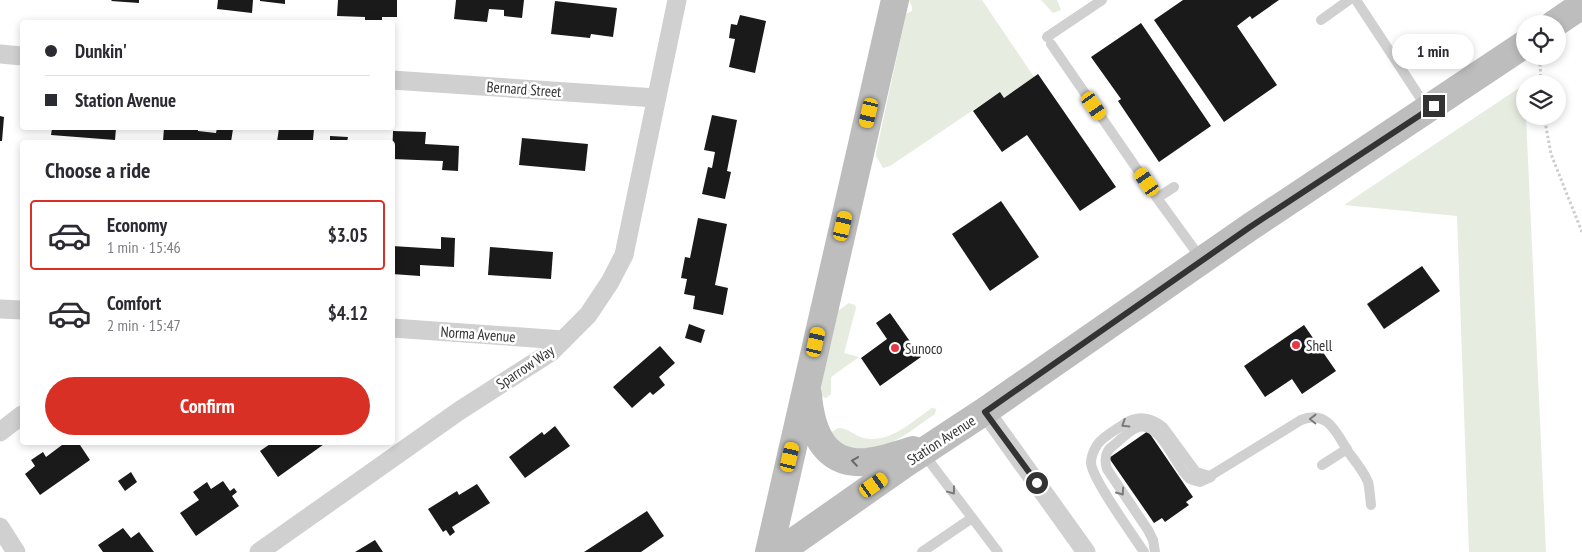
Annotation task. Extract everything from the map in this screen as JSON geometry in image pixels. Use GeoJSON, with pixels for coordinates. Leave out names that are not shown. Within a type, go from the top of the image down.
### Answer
{"type":"FeatureCollection","features":[{"type":"Feature","properties":{"kind":"main road"},"geometry":{"type":"LineString","coordinates":[[769,552],[895,0]]}},
{"type":"Feature","properties":{"kind":"main road"},"geometry":{"type":"LineString","coordinates":[[1566,16],[1582,5]]}},
{"type":"Feature","properties":{"kind":"main road","name":"Station Avenue"},"geometry":{"type":"LineString","coordinates":[[779,552],[1203,261],[1516,50]]}},
{"type":"Feature","properties":{"kind":"main road"},"geometry":{"type":"LineString","coordinates":[[807,381],[810,412],[815,432],[830,453],[854,462],[866,462],[929,448]]}},
{"type":"Feature","properties":{"kind":"street","name":"Sparrow Way"},"geometry":{"type":"LineString","coordinates":[[259,552],[458,411],[551,352],[588,315],[610,282],[624,255],[677,0]]}},
{"type":"Feature","properties":{"kind":"street"},"geometry":{"type":"LineString","coordinates":[[0,54],[20,56]]}},
{"type":"Feature","properties":{"kind":"street","name":"Bernard Street"},"geometry":{"type":"LineString","coordinates":[[395,80],[656,98]]}},
{"type":"Feature","properties":{"kind":"street"},"geometry":{"type":"LineString","coordinates":[[0,309],[20,310]]}},
{"type":"Feature","properties":{"kind":"street","name":"Norma Avenue"},"geometry":{"type":"LineString","coordinates":[[395,328],[563,340]]}},
{"type":"Feature","properties":{"kind":"street"},"geometry":{"type":"LineString","coordinates":[[985,412],[1086,552]]}},
{"type":"Feature","properties":{"kind":"street"},"geometry":{"type":"LineString","coordinates":[[0,432],[20,417]]}},
{"type":"Feature","properties":{"kind":"street"},"geometry":{"type":"LineString","coordinates":[[0,527],[16,552]]}},
{"type":"Feature","properties":{"kind":"lane"},"geometry":{"type":"LineString","coordinates":[[1102,0],[1049,41],[1157,198],[1203,261]]}},
{"type":"Feature","properties":{"kind":"lane"},"geometry":{"type":"LineString","coordinates":[[1321,20],[1349,0]]}},
{"type":"Feature","properties":{"kind":"lane"},"geometry":{"type":"LineString","coordinates":[[1356,0],[1428,109]]}},
{"type":"Feature","properties":{"kind":"lane"},"geometry":{"type":"LineString","coordinates":[[1157,198],[1174,187]]}},
{"type":"Feature","properties":{"kind":"lane"},"geometry":{"type":"LineString","coordinates":[[1155,552],[1153,540],[1148,530],[1107,469],[1105,461],[1109,448],[1139,426],[1157,432],[1188,477],[1200,482],[1205,481],[1301,420],[1308,417],[1317,418],[1332,426],[1368,481],[1371,505]]}},
{"type":"Feature","properties":{"kind":"lane"},"geometry":{"type":"LineString","coordinates":[[1144,552],[1097,481],[1091,463],[1098,445],[1128,421],[1136,418],[1151,419],[1163,427],[1196,472],[1202,475],[1214,475]]}},
{"type":"Feature","properties":{"kind":"lane"},"geometry":{"type":"LineString","coordinates":[[929,448],[972,518],[998,552]]}},
{"type":"Feature","properties":{"kind":"lane"},"geometry":{"type":"LineString","coordinates":[[1322,465],[1347,449]]}},
{"type":"Feature","properties":{"kind":"lane"},"geometry":{"type":"LineString","coordinates":[[922,552],[972,518]]}},
{"type":"Feature","properties":{"kind":"path"},"geometry":{"type":"LineString","coordinates":[[1546,125],[1551,154],[1582,232]]}},
{"type":"Feature","properties":{"kind":"shaded area"},"geometry":{"type":"Polygon","coordinates":[[[909,0],[982,0],[1034,77],[1004,98],[1000,92],[890,166],[883,168],[876,153],[906,14],[912,11],[909,0]]]}},
{"type":"Feature","properties":{"kind":"shaded area"},"geometry":{"type":"Polygon","coordinates":[[[1041,0],[1057,0],[1061,10],[1053,13],[1041,0]]]}},
{"type":"Feature","properties":{"kind":"shaded area"},"geometry":{"type":"Polygon","coordinates":[[[1516,90],[1516,125],[1526,125],[1546,552],[1469,552],[1457,216],[1344,205],[1516,90]]]}},
{"type":"Feature","properties":{"kind":"shaded area"},"geometry":{"type":"Polygon","coordinates":[[[849,303],[855,305],[856,308],[844,353],[859,357],[831,377],[831,394],[826,398],[823,397],[820,391],[838,311],[849,303]]]}},
{"type":"Feature","properties":{"kind":"shaded area"},"geometry":{"type":"Polygon","coordinates":[[[932,408],[936,409],[935,414],[905,435],[883,446],[859,450],[845,446],[831,436],[832,432],[838,428],[845,429],[863,438],[882,438],[900,431],[932,408]]]}},
{"type":"Feature","properties":{"kind":"building"},"geometry":{"type":"Polygon","coordinates":[[[139,0],[139,3],[111,1],[139,0]]]}},
{"type":"Feature","properties":{"kind":"building"},"geometry":{"type":"Polygon","coordinates":[[[218,0],[253,0],[252,13],[217,9],[218,0]]]}},
{"type":"Feature","properties":{"kind":"building"},"geometry":{"type":"Polygon","coordinates":[[[285,0],[285,4],[260,1],[285,0]]]}},
{"type":"Feature","properties":{"kind":"building"},"geometry":{"type":"Polygon","coordinates":[[[338,0],[397,0],[397,17],[382,17],[382,20],[365,20],[365,17],[337,16],[338,0]]]}},
{"type":"Feature","properties":{"kind":"building"},"geometry":{"type":"Polygon","coordinates":[[[456,0],[524,0],[522,18],[504,16],[504,10],[489,9],[487,22],[454,19],[456,0]]]}},
{"type":"Feature","properties":{"kind":"building"},"geometry":{"type":"Polygon","coordinates":[[[1183,0],[1279,0],[1252,19],[1250,16],[1237,26],[1277,85],[1224,122],[1154,20],[1183,0]]]}},
{"type":"Feature","properties":{"kind":"building"},"geometry":{"type":"Polygon","coordinates":[[[555,1],[617,8],[613,37],[591,34],[590,38],[551,34],[555,1]]]}},
{"type":"Feature","properties":{"kind":"building"},"geometry":{"type":"Polygon","coordinates":[[[740,15],[766,21],[755,73],[729,67],[735,39],[729,38],[731,24],[737,25],[740,15]]]}},
{"type":"Feature","properties":{"kind":"building"},"geometry":{"type":"Polygon","coordinates":[[[1141,23],[1211,126],[1159,162],[1118,101],[1121,99],[1091,57],[1141,23]]]}},
{"type":"Feature","properties":{"kind":"building"},"geometry":{"type":"Polygon","coordinates":[[[1038,74],[1116,187],[1080,211],[1027,135],[1002,152],[973,111],[1000,92],[1004,98],[1038,74]]]}},
{"type":"Feature","properties":{"kind":"building"},"geometry":{"type":"Polygon","coordinates":[[[712,115],[737,120],[727,171],[731,172],[725,199],[702,194],[708,167],[712,168],[715,152],[704,150],[712,115]]]}},
{"type":"Feature","properties":{"kind":"building"},"geometry":{"type":"Polygon","coordinates":[[[0,116],[4,117],[2,141],[0,141],[0,116]]]}},
{"type":"Feature","properties":{"kind":"building"},"geometry":{"type":"Polygon","coordinates":[[[52,130],[116,130],[115,140],[51,135],[52,130]]]}},
{"type":"Feature","properties":{"kind":"building"},"geometry":{"type":"Polygon","coordinates":[[[164,130],[198,130],[216,133],[217,130],[233,130],[231,140],[163,140],[164,130]]]}},
{"type":"Feature","properties":{"kind":"building"},"geometry":{"type":"Polygon","coordinates":[[[279,130],[314,130],[313,140],[277,140],[279,130]]]}},
{"type":"Feature","properties":{"kind":"building"},"geometry":{"type":"Polygon","coordinates":[[[393,131],[426,132],[425,144],[459,146],[458,171],[442,170],[443,161],[395,159],[395,140],[393,140],[393,131]]]}},
{"type":"Feature","properties":{"kind":"building"},"geometry":{"type":"Polygon","coordinates":[[[330,136],[348,137],[347,140],[330,140],[330,136]]]}},
{"type":"Feature","properties":{"kind":"building"},"geometry":{"type":"Polygon","coordinates":[[[522,138],[588,144],[585,171],[519,165],[522,138]]]}},
{"type":"Feature","properties":{"kind":"building"},"geometry":{"type":"Polygon","coordinates":[[[1001,201],[1039,257],[990,291],[952,234],[1001,201]]]}},
{"type":"Feature","properties":{"kind":"building"},"geometry":{"type":"Polygon","coordinates":[[[698,218],[727,224],[715,285],[728,288],[723,315],[693,309],[695,296],[684,294],[687,279],[681,278],[685,257],[690,258],[698,218]]]}},
{"type":"Feature","properties":{"kind":"building"},"geometry":{"type":"Polygon","coordinates":[[[441,237],[455,238],[454,267],[420,265],[420,276],[395,274],[395,246],[441,249],[441,237]]]}},
{"type":"Feature","properties":{"kind":"building"},"geometry":{"type":"Polygon","coordinates":[[[490,247],[553,252],[551,279],[488,275],[490,247]]]}},
{"type":"Feature","properties":{"kind":"building"},"geometry":{"type":"Polygon","coordinates":[[[1422,266],[1440,291],[1384,329],[1367,304],[1422,266]]]}},
{"type":"Feature","properties":{"kind":"building","name":"Sunoco"},"geometry":{"type":"Polygon","coordinates":[[[890,313],[921,357],[880,386],[861,358],[887,339],[876,323],[890,313]]]}},
{"type":"Feature","properties":{"kind":"building"},"geometry":{"type":"Polygon","coordinates":[[[689,324],[705,330],[701,343],[685,338],[689,324]]]}},
{"type":"Feature","properties":{"kind":"building","name":"Shell"},"geometry":{"type":"Polygon","coordinates":[[[1304,325],[1336,371],[1302,394],[1292,379],[1265,397],[1244,366],[1304,325]]]}},
{"type":"Feature","properties":{"kind":"building"},"geometry":{"type":"Polygon","coordinates":[[[660,346],[675,363],[659,377],[665,385],[653,395],[650,392],[632,408],[613,387],[660,346]]]}},
{"type":"Feature","properties":{"kind":"building"},"geometry":{"type":"Polygon","coordinates":[[[555,426],[570,446],[525,478],[509,457],[542,432],[544,435],[555,426]]]}},
{"type":"Feature","properties":{"kind":"building"},"geometry":{"type":"Polygon","coordinates":[[[1148,431],[1193,497],[1186,502],[1189,505],[1165,522],[1162,518],[1154,523],[1109,458],[1148,431]]]}},
{"type":"Feature","properties":{"kind":"building"},"geometry":{"type":"Polygon","coordinates":[[[62,445],[80,445],[90,460],[40,495],[25,474],[35,466],[31,460],[43,452],[46,457],[62,445]]]}},
{"type":"Feature","properties":{"kind":"building"},"geometry":{"type":"Polygon","coordinates":[[[269,445],[323,445],[278,477],[260,451],[269,445]]]}},
{"type":"Feature","properties":{"kind":"building"},"geometry":{"type":"Polygon","coordinates":[[[131,472],[137,482],[125,491],[118,481],[131,472]]]}},
{"type":"Feature","properties":{"kind":"building"},"geometry":{"type":"Polygon","coordinates":[[[223,481],[230,491],[234,488],[237,492],[232,496],[239,506],[196,536],[180,513],[199,500],[193,492],[207,482],[211,489],[223,481]]]}},
{"type":"Feature","properties":{"kind":"building"},"geometry":{"type":"Polygon","coordinates":[[[477,484],[490,503],[452,527],[455,532],[450,536],[446,530],[443,532],[428,509],[457,491],[459,495],[477,484]]]}},
{"type":"Feature","properties":{"kind":"building"},"geometry":{"type":"Polygon","coordinates":[[[647,511],[664,536],[641,552],[584,552],[647,511]]]}},
{"type":"Feature","properties":{"kind":"building"},"geometry":{"type":"Polygon","coordinates":[[[123,528],[131,538],[139,532],[154,552],[103,552],[98,545],[123,528]]]}},
{"type":"Feature","properties":{"kind":"building"},"geometry":{"type":"Polygon","coordinates":[[[375,540],[383,552],[355,552],[375,540]]]}},
{"type":"Feature","properties":{"kind":"place","name":"Shell"},"geometry":{"type":"Point","coordinates":[1296,345]}},
{"type":"Feature","properties":{"kind":"place","name":"Sunoco"},"geometry":{"type":"Point","coordinates":[895,348]}},
{"type":"Feature","properties":{"kind":"route"},"geometry":{"type":"LineString","coordinates":[[1037,483],[985,412],[998,401],[1250,227],[1434,106]]}}]}
